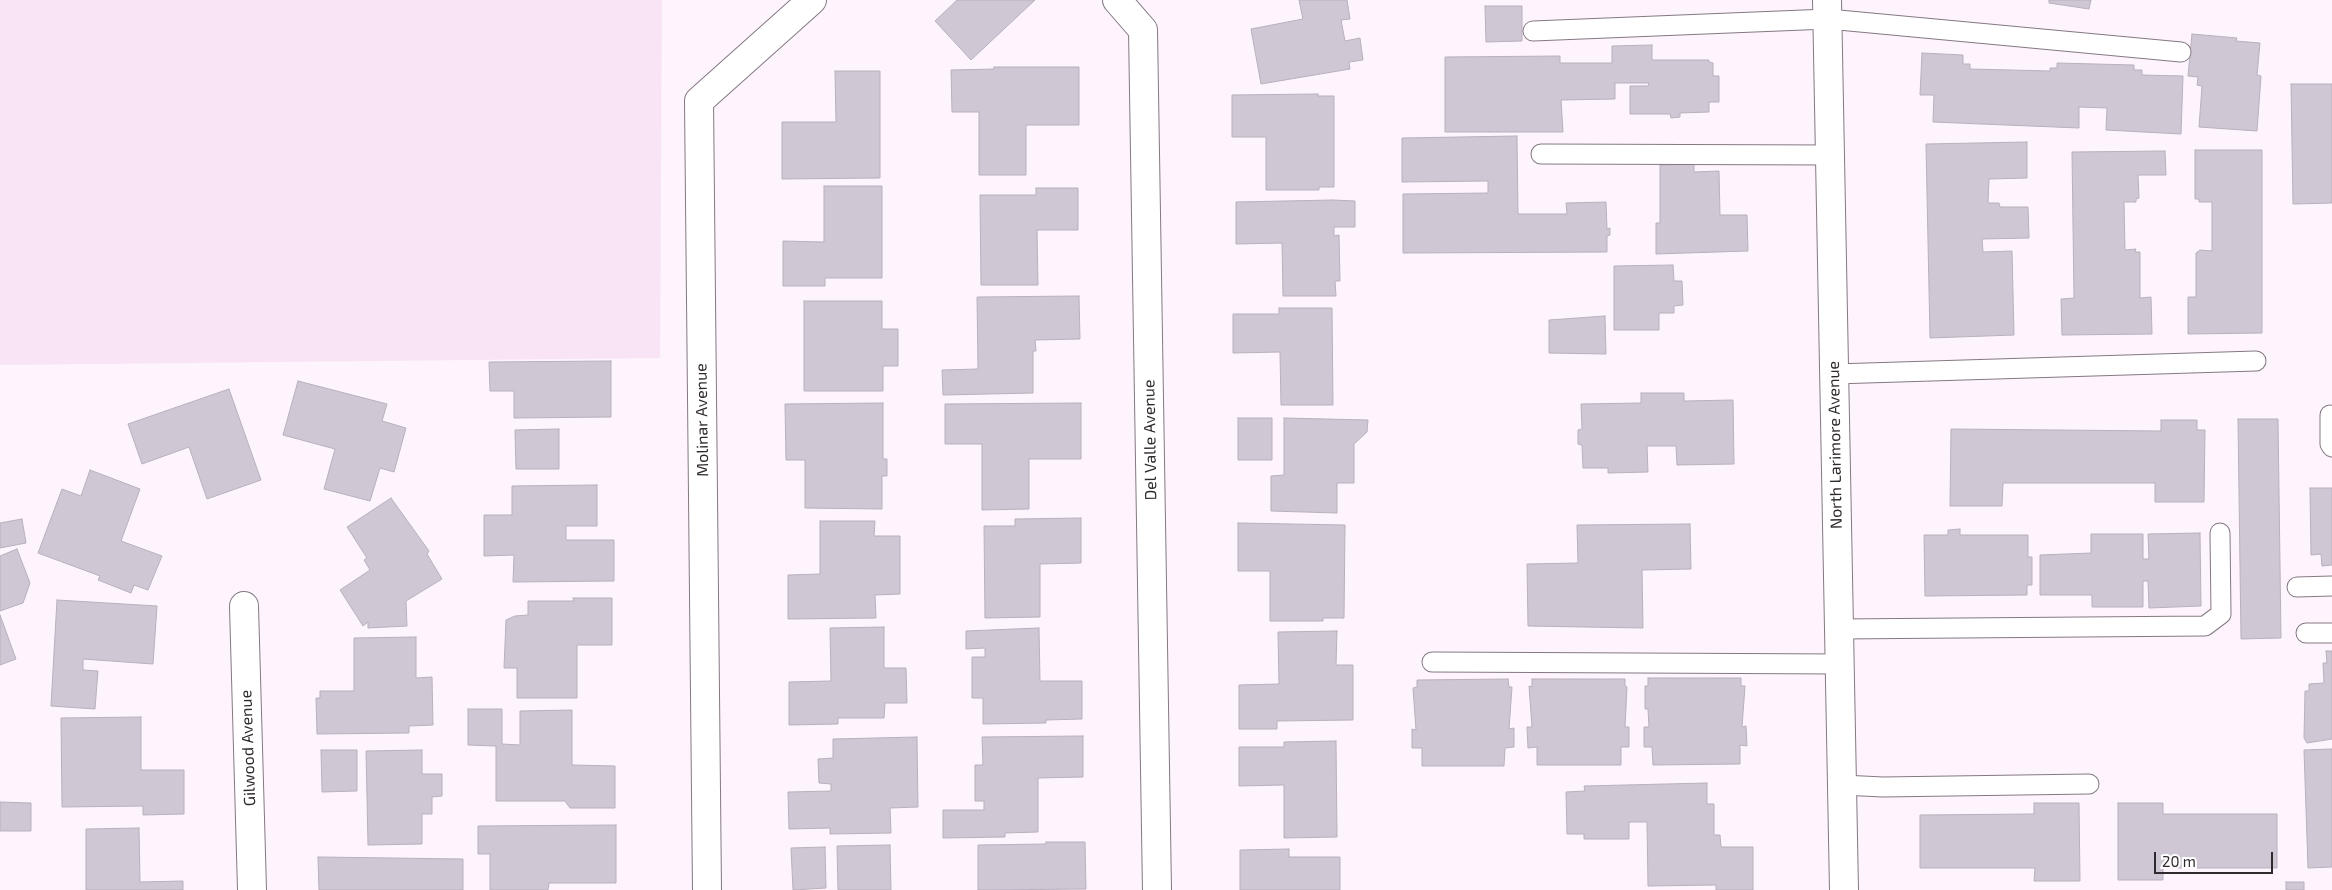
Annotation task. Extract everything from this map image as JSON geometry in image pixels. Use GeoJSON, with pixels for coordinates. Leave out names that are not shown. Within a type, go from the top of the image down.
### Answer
{"type":"FeatureCollection","features":[{"type":"Feature","properties":{"kind":"street","name":"Molinar Avenue"},"geometry":{"type":"LineString","coordinates":[[707,890],[699,101],[812,0]]}},
{"type":"Feature","properties":{"kind":"street","name":"Del Valle Avenue"},"geometry":{"type":"LineString","coordinates":[[1117,0],[1143,30],[1158,890]]}},
{"type":"Feature","properties":{"kind":"street","name":"North Larimore Avenue"},"geometry":{"type":"LineString","coordinates":[[1828,9],[1844,890]]}},
{"type":"Feature","properties":{"kind":"street","name":"Gilwood Avenue"},"geometry":{"type":"LineString","coordinates":[[244,606],[252,890]]}},
{"type":"Feature","properties":{"kind":"lane"},"geometry":{"type":"LineString","coordinates":[[1533,32],[1828,9],[2181,52]]}},
{"type":"Feature","properties":{"kind":"lane"},"geometry":{"type":"LineString","coordinates":[[1541,154],[1830,155]]}},
{"type":"Feature","properties":{"kind":"lane"},"geometry":{"type":"LineString","coordinates":[[1834,374],[2256,361]]}},
{"type":"Feature","properties":{"kind":"lane"},"geometry":{"type":"LineString","coordinates":[[2330,415],[2330,444],[2332,447]]}},
{"type":"Feature","properties":{"kind":"lane"},"geometry":{"type":"LineString","coordinates":[[1839,629],[2205,626],[2221,614],[2220,533]]}},
{"type":"Feature","properties":{"kind":"lane"},"geometry":{"type":"LineString","coordinates":[[2297,587],[2332,586]]}},
{"type":"Feature","properties":{"kind":"lane"},"geometry":{"type":"LineString","coordinates":[[2306,633],[2332,633]]}},
{"type":"Feature","properties":{"kind":"lane"},"geometry":{"type":"LineString","coordinates":[[1432,662],[1840,664]]}},
{"type":"Feature","properties":{"kind":"lane"},"geometry":{"type":"LineString","coordinates":[[1842,785],[1883,787],[2089,784]]}},
{"type":"Feature","properties":{"kind":"shaded area"},"geometry":{"type":"Polygon","coordinates":[[[0,0],[662,0],[660,358],[0,365],[0,0]]]}},
{"type":"Feature","properties":{"kind":"building"},"geometry":{"type":"Polygon","coordinates":[[[957,0],[1035,0],[971,60],[935,21],[957,0]]]}},
{"type":"Feature","properties":{"kind":"building"},"geometry":{"type":"Polygon","coordinates":[[[1299,0],[1347,0],[1350,19],[1341,20],[1345,41],[1360,38],[1363,60],[1349,62],[1350,69],[1261,84],[1251,29],[1303,19],[1299,0]]]}},
{"type":"Feature","properties":{"kind":"building"},"geometry":{"type":"Polygon","coordinates":[[[2049,0],[2091,0],[2089,9],[2049,3],[2049,0]]]}},
{"type":"Feature","properties":{"kind":"building"},"geometry":{"type":"Polygon","coordinates":[[[1485,6],[1522,6],[1522,41],[1486,42],[1485,6]]]}},
{"type":"Feature","properties":{"kind":"building"},"geometry":{"type":"Polygon","coordinates":[[[2192,34],[2237,38],[2236,41],[2260,43],[2257,75],[2261,76],[2257,131],[2199,127],[2202,86],[2197,85],[2198,77],[2188,76],[2192,34]]]}},
{"type":"Feature","properties":{"kind":"building"},"geometry":{"type":"Polygon","coordinates":[[[1652,45],[1652,60],[1709,60],[1709,62],[1713,63],[1713,76],[1719,76],[1719,102],[1709,102],[1709,112],[1680,113],[1680,117],[1671,118],[1670,114],[1630,114],[1630,86],[1648,86],[1649,83],[1615,83],[1615,99],[1561,100],[1563,132],[1445,132],[1445,57],[1560,56],[1560,63],[1612,63],[1612,46],[1652,45]]]}},
{"type":"Feature","properties":{"kind":"building"},"geometry":{"type":"Polygon","coordinates":[[[1922,53],[1963,55],[1963,64],[1970,64],[1970,69],[2050,71],[2050,68],[2057,68],[2057,63],[2134,65],[2134,70],[2142,70],[2142,75],[2183,76],[2181,134],[2106,130],[2107,108],[2079,107],[2079,128],[1933,122],[1934,95],[1920,95],[1922,53]]]}},
{"type":"Feature","properties":{"kind":"building"},"geometry":{"type":"Polygon","coordinates":[[[994,67],[1079,67],[1079,125],[1026,125],[1026,175],[979,175],[979,112],[952,112],[951,70],[994,69],[994,67]]]}},
{"type":"Feature","properties":{"kind":"building"},"geometry":{"type":"Polygon","coordinates":[[[835,71],[880,71],[880,178],[782,179],[782,122],[836,122],[835,71]]]}},
{"type":"Feature","properties":{"kind":"building"},"geometry":{"type":"Polygon","coordinates":[[[2291,84],[2332,84],[2332,203],[2293,204],[2291,84]]]}},
{"type":"Feature","properties":{"kind":"building"},"geometry":{"type":"Polygon","coordinates":[[[1318,94],[1318,96],[1334,96],[1334,187],[1319,187],[1319,190],[1266,190],[1266,137],[1232,137],[1232,95],[1318,94]]]}},
{"type":"Feature","properties":{"kind":"building"},"geometry":{"type":"Polygon","coordinates":[[[1517,136],[1518,214],[1567,214],[1566,203],[1606,202],[1607,229],[1610,228],[1610,235],[1607,236],[1607,252],[1403,253],[1403,194],[1488,193],[1488,181],[1402,182],[1402,138],[1517,136]]]}},
{"type":"Feature","properties":{"kind":"building"},"geometry":{"type":"Polygon","coordinates":[[[2027,142],[2027,178],[1989,179],[1988,203],[1999,203],[2000,207],[2028,207],[2029,238],[1982,239],[1983,252],[2012,251],[2014,335],[1930,338],[1926,144],[2027,142]]]}},
{"type":"Feature","properties":{"kind":"building"},"geometry":{"type":"Polygon","coordinates":[[[2195,150],[2262,150],[2262,333],[2188,334],[2188,297],[2196,297],[2196,253],[2200,250],[2212,251],[2212,202],[2199,202],[2199,199],[2195,199],[2195,150]]]}},
{"type":"Feature","properties":{"kind":"building"},"geometry":{"type":"Polygon","coordinates":[[[2165,151],[2166,175],[2138,175],[2139,198],[2136,199],[2136,202],[2124,202],[2125,250],[2136,249],[2135,252],[2140,252],[2140,298],[2151,297],[2152,334],[2062,335],[2061,299],[2074,298],[2072,152],[2165,151]]]}},
{"type":"Feature","properties":{"kind":"building"},"geometry":{"type":"Polygon","coordinates":[[[1694,164],[1694,172],[1719,171],[1720,215],[1747,215],[1748,251],[1656,254],[1656,223],[1660,223],[1660,165],[1694,164]]]}},
{"type":"Feature","properties":{"kind":"building"},"geometry":{"type":"Polygon","coordinates":[[[824,186],[882,186],[882,278],[825,278],[825,286],[783,286],[783,241],[824,242],[824,186]]]}},
{"type":"Feature","properties":{"kind":"building"},"geometry":{"type":"Polygon","coordinates":[[[1036,188],[1078,188],[1078,230],[1037,230],[1038,285],[981,285],[980,195],[1036,195],[1036,188]]]}},
{"type":"Feature","properties":{"kind":"building"},"geometry":{"type":"Polygon","coordinates":[[[1355,201],[1355,227],[1334,227],[1334,236],[1339,235],[1340,281],[1335,281],[1336,296],[1283,296],[1282,243],[1236,244],[1236,202],[1355,201]]]}},
{"type":"Feature","properties":{"kind":"building"},"geometry":{"type":"Polygon","coordinates":[[[1673,265],[1674,281],[1682,281],[1683,305],[1674,306],[1674,313],[1659,313],[1659,330],[1614,330],[1614,266],[1673,265]]]}},
{"type":"Feature","properties":{"kind":"building"},"geometry":{"type":"Polygon","coordinates":[[[1079,296],[1080,339],[1035,340],[1036,351],[1033,351],[1033,393],[943,395],[942,370],[978,369],[977,297],[1079,296]]]}},
{"type":"Feature","properties":{"kind":"building"},"geometry":{"type":"Polygon","coordinates":[[[804,301],[882,301],[882,329],[898,329],[898,366],[883,366],[883,391],[804,391],[804,301]]]}},
{"type":"Feature","properties":{"kind":"building"},"geometry":{"type":"Polygon","coordinates":[[[1279,308],[1332,308],[1333,405],[1281,405],[1280,352],[1233,353],[1233,314],[1279,314],[1279,308]]]}},
{"type":"Feature","properties":{"kind":"building"},"geometry":{"type":"Polygon","coordinates":[[[1605,316],[1606,354],[1549,353],[1549,320],[1605,316]]]}},
{"type":"Feature","properties":{"kind":"building"},"geometry":{"type":"Polygon","coordinates":[[[611,361],[611,417],[514,418],[514,391],[490,391],[489,362],[611,361]]]}},
{"type":"Feature","properties":{"kind":"building"},"geometry":{"type":"Polygon","coordinates":[[[298,381],[387,404],[382,421],[406,428],[394,472],[380,468],[370,501],[324,489],[335,449],[283,435],[298,381]]]}},
{"type":"Feature","properties":{"kind":"building"},"geometry":{"type":"Polygon","coordinates":[[[229,389],[261,480],[207,499],[189,447],[142,464],[128,424],[229,389]]]}},
{"type":"Feature","properties":{"kind":"building"},"geometry":{"type":"Polygon","coordinates":[[[1641,393],[1684,393],[1684,401],[1733,400],[1734,464],[1677,465],[1676,446],[1647,446],[1648,472],[1608,473],[1608,468],[1583,468],[1582,445],[1578,444],[1578,430],[1582,429],[1581,404],[1641,403],[1641,393]]]}},
{"type":"Feature","properties":{"kind":"building"},"geometry":{"type":"Polygon","coordinates":[[[883,403],[883,459],[887,459],[887,476],[882,476],[882,509],[805,508],[805,460],[786,460],[785,404],[883,403]]]}},
{"type":"Feature","properties":{"kind":"building"},"geometry":{"type":"Polygon","coordinates":[[[1081,403],[1081,459],[1029,459],[1029,509],[982,510],[982,444],[945,444],[945,404],[1081,403]]]}},
{"type":"Feature","properties":{"kind":"building"},"geometry":{"type":"Polygon","coordinates":[[[1238,418],[1272,418],[1272,460],[1238,460],[1238,418]]]}},
{"type":"Feature","properties":{"kind":"building"},"geometry":{"type":"Polygon","coordinates":[[[1284,418],[1368,420],[1367,432],[1354,444],[1354,483],[1337,483],[1337,513],[1271,511],[1271,476],[1284,475],[1284,418]]]}},
{"type":"Feature","properties":{"kind":"building"},"geometry":{"type":"Polygon","coordinates":[[[2238,419],[2278,419],[2281,638],[2241,639],[2238,419]]]}},
{"type":"Feature","properties":{"kind":"building"},"geometry":{"type":"Polygon","coordinates":[[[2161,420],[2197,420],[2197,430],[2205,430],[2204,502],[2155,502],[2155,483],[2003,483],[2002,506],[1950,506],[1951,429],[2161,431],[2161,420]]]}},
{"type":"Feature","properties":{"kind":"building"},"geometry":{"type":"Polygon","coordinates":[[[559,429],[559,469],[516,469],[515,430],[559,429]]]}},
{"type":"Feature","properties":{"kind":"building"},"geometry":{"type":"Polygon","coordinates":[[[90,470],[140,489],[121,541],[162,556],[148,590],[134,585],[131,593],[98,580],[100,576],[38,553],[62,489],[81,496],[90,470]]]}},
{"type":"Feature","properties":{"kind":"building"},"geometry":{"type":"Polygon","coordinates":[[[597,485],[597,526],[566,526],[566,540],[614,540],[614,581],[513,582],[514,555],[484,556],[484,515],[512,515],[512,486],[597,485]]]}},
{"type":"Feature","properties":{"kind":"building"},"geometry":{"type":"Polygon","coordinates":[[[2310,488],[2332,488],[2332,565],[2322,566],[2321,554],[2311,555],[2310,488]]]}},
{"type":"Feature","properties":{"kind":"building"},"geometry":{"type":"Polygon","coordinates":[[[391,498],[429,551],[427,554],[442,579],[406,601],[407,626],[368,628],[368,622],[363,626],[340,590],[370,570],[364,560],[367,558],[347,527],[391,498]]]}},
{"type":"Feature","properties":{"kind":"building"},"geometry":{"type":"Polygon","coordinates":[[[1081,518],[1081,563],[1040,564],[1040,617],[985,618],[984,526],[1015,526],[1015,519],[1081,518]]]}},
{"type":"Feature","properties":{"kind":"building"},"geometry":{"type":"Polygon","coordinates":[[[22,519],[26,543],[0,548],[0,523],[22,519]]]}},
{"type":"Feature","properties":{"kind":"building"},"geometry":{"type":"Polygon","coordinates":[[[820,521],[875,521],[874,536],[900,536],[900,594],[875,595],[876,618],[788,619],[788,575],[820,574],[820,521]]]}},
{"type":"Feature","properties":{"kind":"building"},"geometry":{"type":"Polygon","coordinates":[[[1238,523],[1345,525],[1344,618],[1323,618],[1323,621],[1270,621],[1270,571],[1238,571],[1238,523]]]}},
{"type":"Feature","properties":{"kind":"building"},"geometry":{"type":"Polygon","coordinates":[[[1690,524],[1691,569],[1642,570],[1643,628],[1528,626],[1527,564],[1578,563],[1577,525],[1690,524]]]}},
{"type":"Feature","properties":{"kind":"building"},"geometry":{"type":"Polygon","coordinates":[[[1960,529],[1960,535],[2028,535],[2028,557],[2032,557],[2032,585],[2027,585],[2027,595],[1925,596],[1924,535],[1948,535],[1948,530],[1960,529]]]}},
{"type":"Feature","properties":{"kind":"building"},"geometry":{"type":"Polygon","coordinates":[[[2200,533],[2201,606],[2149,608],[2148,581],[2143,581],[2143,607],[2092,607],[2092,595],[2040,595],[2040,555],[2091,553],[2091,534],[2143,534],[2143,559],[2149,559],[2148,534],[2200,533]]]}},
{"type":"Feature","properties":{"kind":"building"},"geometry":{"type":"Polygon","coordinates":[[[17,549],[30,583],[23,603],[0,611],[0,556],[17,549]]]}},
{"type":"Feature","properties":{"kind":"building"},"geometry":{"type":"Polygon","coordinates":[[[573,598],[612,598],[612,645],[577,645],[577,698],[517,698],[517,668],[504,668],[506,620],[515,616],[528,615],[528,601],[574,601],[573,598]]]}},
{"type":"Feature","properties":{"kind":"building"},"geometry":{"type":"Polygon","coordinates":[[[57,600],[157,606],[153,664],[83,659],[83,670],[98,671],[95,709],[51,706],[57,600]]]}},
{"type":"Feature","properties":{"kind":"building"},"geometry":{"type":"Polygon","coordinates":[[[0,615],[16,659],[0,665],[0,615]]]}},
{"type":"Feature","properties":{"kind":"building"},"geometry":{"type":"Polygon","coordinates":[[[884,627],[884,668],[906,668],[907,703],[885,703],[884,718],[838,718],[838,724],[789,725],[789,682],[831,681],[830,628],[884,627]]]}},
{"type":"Feature","properties":{"kind":"building"},"geometry":{"type":"Polygon","coordinates":[[[1039,628],[1040,681],[1082,681],[1082,719],[1046,720],[1046,723],[983,724],[983,698],[972,698],[972,657],[985,657],[985,648],[966,649],[966,631],[1039,628]]]}},
{"type":"Feature","properties":{"kind":"building"},"geometry":{"type":"Polygon","coordinates":[[[1337,631],[1336,665],[1353,665],[1353,720],[1277,721],[1277,729],[1239,729],[1239,685],[1279,684],[1278,632],[1337,631]]]}},
{"type":"Feature","properties":{"kind":"building"},"geometry":{"type":"Polygon","coordinates":[[[416,637],[416,678],[432,677],[433,725],[409,726],[409,733],[317,734],[316,698],[320,698],[320,691],[354,691],[354,638],[416,637]]]}},
{"type":"Feature","properties":{"kind":"building"},"geometry":{"type":"Polygon","coordinates":[[[2326,651],[2332,651],[2332,739],[2307,743],[2304,738],[2305,691],[2309,691],[2309,684],[2324,683],[2323,663],[2327,663],[2326,651]]]}},
{"type":"Feature","properties":{"kind":"building"},"geometry":{"type":"Polygon","coordinates":[[[1648,678],[1741,678],[1741,686],[1745,686],[1742,727],[1746,726],[1747,746],[1740,745],[1740,764],[1653,765],[1652,747],[1644,747],[1644,727],[1649,727],[1648,709],[1645,709],[1645,686],[1648,686],[1648,678]]]}},
{"type":"Feature","properties":{"kind":"building"},"geometry":{"type":"Polygon","coordinates":[[[1508,679],[1509,687],[1512,687],[1509,729],[1514,728],[1514,747],[1505,748],[1504,766],[1422,766],[1422,748],[1412,748],[1412,729],[1416,730],[1413,688],[1417,687],[1417,680],[1508,679]]]}},
{"type":"Feature","properties":{"kind":"building"},"geometry":{"type":"Polygon","coordinates":[[[1532,679],[1625,679],[1625,686],[1627,687],[1625,727],[1629,727],[1629,747],[1621,747],[1621,765],[1537,765],[1537,747],[1528,748],[1527,727],[1532,727],[1529,686],[1532,687],[1532,679]]]}},
{"type":"Feature","properties":{"kind":"building"},"geometry":{"type":"Polygon","coordinates":[[[468,709],[502,709],[502,744],[520,745],[520,711],[572,710],[572,765],[615,766],[615,808],[570,808],[565,801],[496,801],[496,746],[468,745],[468,709]]]}},
{"type":"Feature","properties":{"kind":"building"},"geometry":{"type":"Polygon","coordinates":[[[141,717],[141,770],[184,770],[184,814],[143,815],[143,806],[62,807],[61,718],[141,717]]]}},
{"type":"Feature","properties":{"kind":"building"},"geometry":{"type":"Polygon","coordinates":[[[1083,736],[1083,777],[1038,778],[1038,832],[1005,833],[1005,837],[943,838],[943,810],[984,810],[984,801],[975,801],[975,765],[983,765],[982,737],[1083,736]]]}},
{"type":"Feature","properties":{"kind":"building"},"geometry":{"type":"Polygon","coordinates":[[[917,737],[918,807],[890,808],[891,833],[830,834],[830,828],[789,829],[788,792],[831,791],[831,784],[819,783],[818,759],[833,758],[833,739],[917,737]]]}},
{"type":"Feature","properties":{"kind":"building"},"geometry":{"type":"Polygon","coordinates":[[[1336,741],[1337,837],[1284,838],[1284,785],[1239,786],[1239,747],[1284,747],[1284,742],[1336,741]]]}},
{"type":"Feature","properties":{"kind":"building"},"geometry":{"type":"Polygon","coordinates":[[[2332,749],[2332,867],[2308,868],[2304,750],[2332,749]]]}},
{"type":"Feature","properties":{"kind":"building"},"geometry":{"type":"Polygon","coordinates":[[[321,750],[357,750],[357,791],[322,792],[321,750]]]}},
{"type":"Feature","properties":{"kind":"building"},"geometry":{"type":"Polygon","coordinates":[[[422,750],[422,774],[442,774],[442,796],[432,797],[432,814],[422,814],[422,844],[368,845],[366,751],[422,750]]]}},
{"type":"Feature","properties":{"kind":"building"},"geometry":{"type":"Polygon","coordinates":[[[1707,783],[1707,804],[1714,804],[1714,835],[1720,835],[1721,847],[1753,847],[1753,890],[1716,890],[1716,885],[1648,886],[1647,822],[1629,822],[1629,839],[1584,839],[1584,834],[1567,834],[1566,792],[1585,791],[1584,786],[1707,783]]]}},
{"type":"Feature","properties":{"kind":"building"},"geometry":{"type":"Polygon","coordinates":[[[0,802],[31,803],[31,831],[0,831],[0,802]]]}},
{"type":"Feature","properties":{"kind":"building"},"geometry":{"type":"Polygon","coordinates":[[[2034,803],[2079,803],[2080,881],[2034,881],[2035,868],[1920,868],[1920,815],[2034,814],[2034,803]]]}},
{"type":"Feature","properties":{"kind":"building"},"geometry":{"type":"Polygon","coordinates":[[[2118,803],[2163,803],[2163,814],[2277,814],[2277,868],[2163,868],[2163,880],[2118,880],[2118,803]]]}},
{"type":"Feature","properties":{"kind":"building"},"geometry":{"type":"Polygon","coordinates":[[[616,825],[616,883],[549,883],[548,890],[490,890],[490,854],[478,854],[478,826],[616,825]]]}},
{"type":"Feature","properties":{"kind":"building"},"geometry":{"type":"Polygon","coordinates":[[[139,828],[140,882],[183,881],[183,890],[86,890],[86,829],[139,828]]]}},
{"type":"Feature","properties":{"kind":"building"},"geometry":{"type":"Polygon","coordinates":[[[1046,842],[1085,842],[1086,889],[978,890],[978,845],[1046,844],[1046,842]]]}},
{"type":"Feature","properties":{"kind":"building"},"geometry":{"type":"Polygon","coordinates":[[[890,845],[891,890],[838,890],[837,846],[890,845]]]}},
{"type":"Feature","properties":{"kind":"building"},"geometry":{"type":"Polygon","coordinates":[[[825,847],[826,888],[793,890],[791,848],[825,847]]]}},
{"type":"Feature","properties":{"kind":"building"},"geometry":{"type":"Polygon","coordinates":[[[1289,849],[1289,857],[1340,857],[1340,890],[1240,890],[1240,850],[1289,849]]]}},
{"type":"Feature","properties":{"kind":"building"},"geometry":{"type":"Polygon","coordinates":[[[318,857],[463,859],[463,890],[319,890],[318,857]]]}},
{"type":"Feature","properties":{"kind":"building"},"geometry":{"type":"Polygon","coordinates":[[[2286,882],[2304,882],[2304,890],[2286,890],[2286,882]]]}}]}
